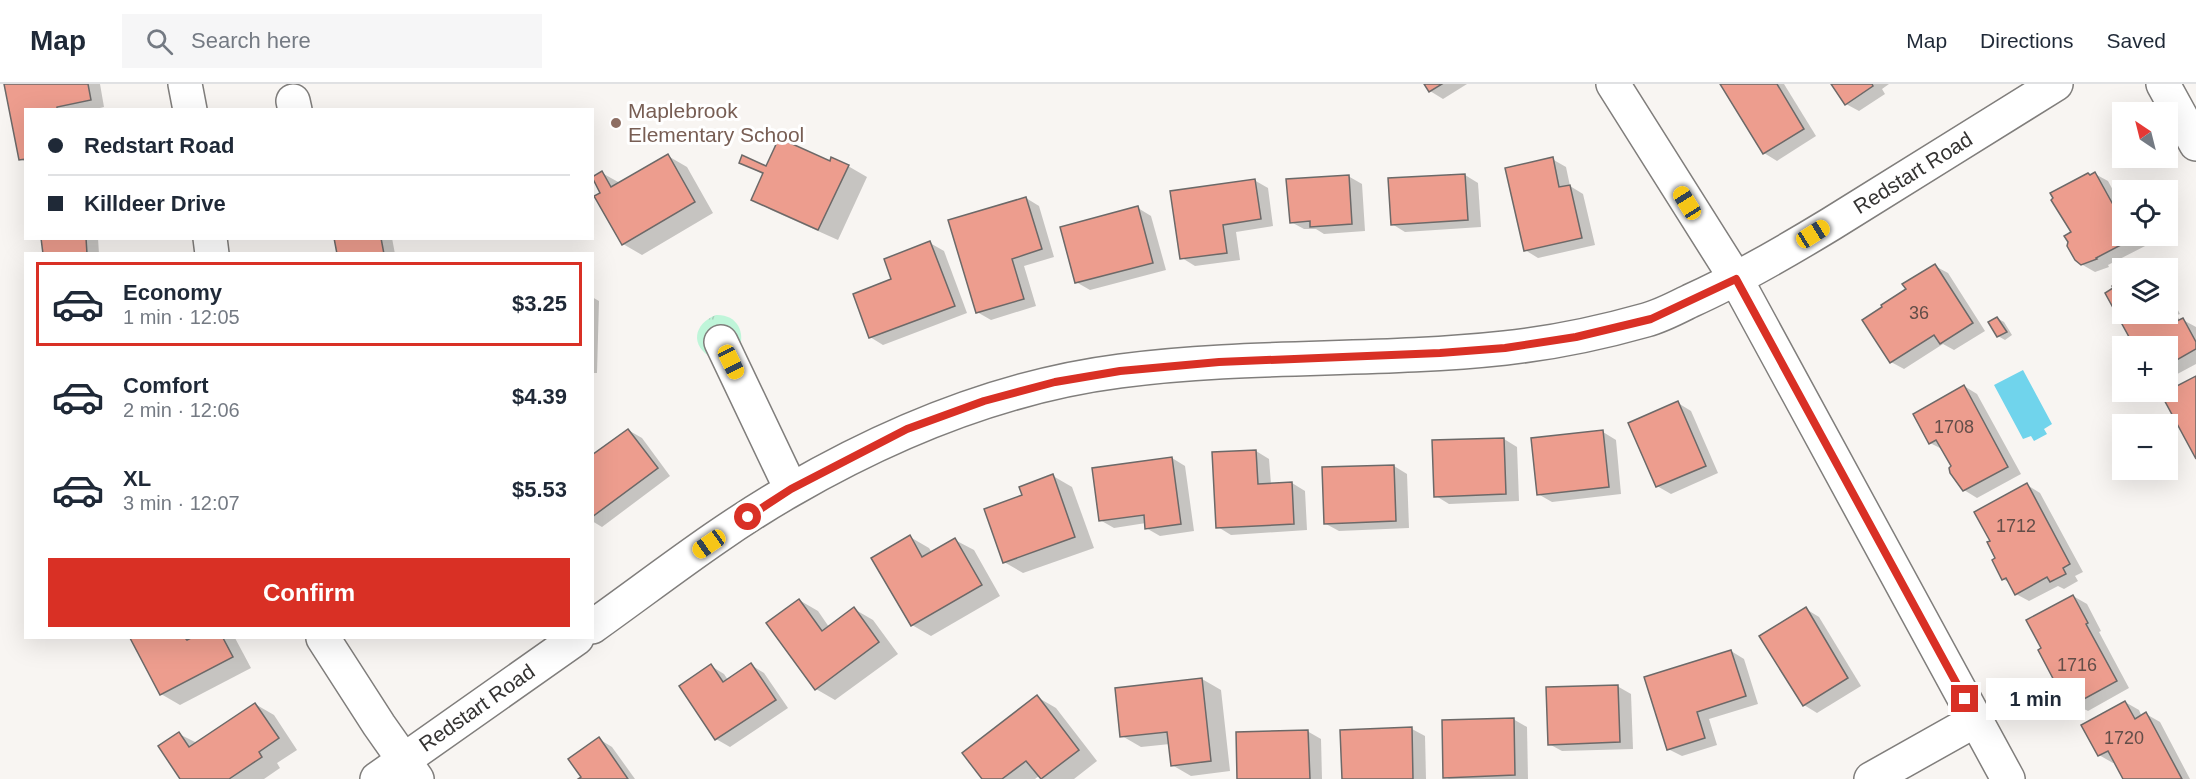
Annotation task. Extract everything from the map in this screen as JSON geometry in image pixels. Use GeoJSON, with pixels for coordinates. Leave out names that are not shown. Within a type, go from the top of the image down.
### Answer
{"type":"FeatureCollection","features":[{"type":"Feature","properties":{"kind":"street"},"geometry":{"type":"LineString","coordinates":[[185,84],[190,108]]}},
{"type":"Feature","properties":{"kind":"street"},"geometry":{"type":"LineString","coordinates":[[1613,84],[1736,279],[2008,779]]}},
{"type":"Feature","properties":{"kind":"street","name":"Redstart Road"},"geometry":{"type":"LineString","coordinates":[[594,626],[791,489],[907,429],[984,401],[1055,382],[1120,371],[1219,362],[1440,353],[1505,348],[1576,337],[1651,319],[1736,279],[1783,253],[2056,84]]}},
{"type":"Feature","properties":{"kind":"street"},"geometry":{"type":"LineString","coordinates":[[2163,84],[2196,144]]}},
{"type":"Feature","properties":{"kind":"street"},"geometry":{"type":"LineString","coordinates":[[722,342],[791,489]]}},
{"type":"Feature","properties":{"kind":"street"},"geometry":{"type":"LineString","coordinates":[[324,639],[410,770]]}},
{"type":"Feature","properties":{"kind":"street","name":"Redstart Road"},"geometry":{"type":"LineString","coordinates":[[377,779],[410,770],[576,639]]}},
{"type":"Feature","properties":{"kind":"street"},"geometry":{"type":"LineString","coordinates":[[1871,779],[1976,720]]}},
{"type":"Feature","properties":{"kind":"green space"},"geometry":{"type":"Polygon","coordinates":[[[716,315],[729,317],[738,325],[741,342],[739,349],[712,358],[700,347],[697,335],[703,324],[716,315]]]}},
{"type":"Feature","properties":{"kind":"water"},"geometry":{"type":"Polygon","coordinates":[[[2023,370],[2052,424],[2044,429],[2047,434],[2034,441],[2031,436],[2023,439],[1994,385],[2023,370]]]}},
{"type":"Feature","properties":{"kind":"building"},"geometry":{"type":"Polygon","coordinates":[[[4,84],[88,84],[91,100],[57,108],[24,108],[24,159],[19,160],[4,84]]]}},
{"type":"Feature","properties":{"kind":"building"},"geometry":{"type":"Polygon","coordinates":[[[1424,84],[1442,84],[1429,92],[1424,84]]]}},
{"type":"Feature","properties":{"kind":"building"},"geometry":{"type":"Polygon","coordinates":[[[1720,84],[1777,84],[1804,129],[1763,154],[1720,84]]]}},
{"type":"Feature","properties":{"kind":"building"},"geometry":{"type":"Polygon","coordinates":[[[1831,84],[1872,84],[1873,86],[1845,105],[1831,84]]]}},
{"type":"Feature","properties":{"kind":"building"},"geometry":{"type":"Polygon","coordinates":[[[779,138],[830,161],[831,157],[849,165],[818,230],[751,200],[763,173],[739,163],[742,155],[766,166],[779,138]]]}},
{"type":"Feature","properties":{"kind":"building"},"geometry":{"type":"Polygon","coordinates":[[[668,154],[695,202],[622,245],[594,196],[600,193],[594,176],[602,171],[611,187],[668,154]]]}},
{"type":"Feature","properties":{"kind":"building"},"geometry":{"type":"Polygon","coordinates":[[[1553,157],[1559,187],[1570,185],[1582,238],[1524,251],[1505,168],[1553,157]]]}},
{"type":"Feature","properties":{"kind":"building"},"geometry":{"type":"Polygon","coordinates":[[[2095,172],[2112,203],[2112,246],[2119,246],[2097,259],[2081,265],[2075,260],[2067,246],[2068,242],[2064,236],[2071,232],[2051,200],[2053,198],[2050,193],[2088,173],[2090,175],[2095,172]]]}},
{"type":"Feature","properties":{"kind":"building"},"geometry":{"type":"Polygon","coordinates":[[[1465,174],[1468,220],[1391,225],[1388,178],[1465,174]]]}},
{"type":"Feature","properties":{"kind":"building"},"geometry":{"type":"Polygon","coordinates":[[[1349,175],[1352,224],[1310,227],[1310,221],[1290,223],[1286,179],[1349,175]]]}},
{"type":"Feature","properties":{"kind":"building"},"geometry":{"type":"Polygon","coordinates":[[[1255,179],[1261,219],[1223,225],[1227,253],[1180,259],[1170,191],[1255,179]]]}},
{"type":"Feature","properties":{"kind":"building"},"geometry":{"type":"Polygon","coordinates":[[[1026,197],[1042,249],[1012,259],[1024,299],[976,313],[948,220],[1026,197]]]}},
{"type":"Feature","properties":{"kind":"building"},"geometry":{"type":"Polygon","coordinates":[[[1138,206],[1153,263],[1075,283],[1060,227],[1138,206]]]}},
{"type":"Feature","properties":{"kind":"building"},"geometry":{"type":"Polygon","coordinates":[[[41,240],[86,240],[87,252],[43,252],[41,240]]]}},
{"type":"Feature","properties":{"kind":"building"},"geometry":{"type":"Polygon","coordinates":[[[334,240],[381,240],[384,252],[337,252],[334,240]]]}},
{"type":"Feature","properties":{"kind":"building"},"geometry":{"type":"Polygon","coordinates":[[[930,241],[955,306],[869,338],[853,294],[891,279],[884,259],[930,241]]]}},
{"type":"Feature","properties":{"kind":"building"},"geometry":{"type":"Polygon","coordinates":[[[1935,264],[1973,323],[1940,344],[1934,335],[1890,363],[1862,320],[1906,289],[1902,284],[1935,264]]]}},
{"type":"Feature","properties":{"kind":"building"},"geometry":{"type":"Polygon","coordinates":[[[2112,289],[2112,306],[2105,293],[2112,289]]]}},
{"type":"Feature","properties":{"kind":"building"},"geometry":{"type":"Polygon","coordinates":[[[1997,317],[2007,332],[1997,337],[1988,322],[1997,317]]]}},
{"type":"Feature","properties":{"kind":"building"},"geometry":{"type":"Polygon","coordinates":[[[2183,318],[2196,342],[2196,349],[2178,359],[2178,336],[2129,336],[2122,324],[2178,324],[2178,320],[2183,318]]]}},
{"type":"Feature","properties":{"kind":"building"},"geometry":{"type":"Polygon","coordinates":[[[2196,376],[2196,459],[2178,426],[2178,414],[2172,414],[2165,402],[2178,402],[2178,385],[2196,376]]]}},
{"type":"Feature","properties":{"kind":"building"},"geometry":{"type":"Polygon","coordinates":[[[1964,385],[2008,467],[1963,491],[1950,473],[1951,466],[1936,440],[1929,444],[1913,414],[1964,385]]]}},
{"type":"Feature","properties":{"kind":"building"},"geometry":{"type":"Polygon","coordinates":[[[1678,401],[1706,466],[1656,487],[1628,423],[1678,401]]]}},
{"type":"Feature","properties":{"kind":"building"},"geometry":{"type":"Polygon","coordinates":[[[628,429],[658,468],[594,516],[594,454],[628,429]]]}},
{"type":"Feature","properties":{"kind":"building"},"geometry":{"type":"Polygon","coordinates":[[[1603,430],[1609,487],[1537,495],[1531,438],[1603,430]]]}},
{"type":"Feature","properties":{"kind":"building"},"geometry":{"type":"Polygon","coordinates":[[[1504,438],[1506,494],[1434,497],[1432,440],[1504,438]]]}},
{"type":"Feature","properties":{"kind":"building"},"geometry":{"type":"Polygon","coordinates":[[[1256,450],[1258,484],[1292,482],[1294,524],[1216,528],[1212,452],[1256,450]]]}},
{"type":"Feature","properties":{"kind":"building"},"geometry":{"type":"Polygon","coordinates":[[[1172,457],[1181,524],[1145,529],[1144,515],[1099,521],[1092,468],[1172,457]]]}},
{"type":"Feature","properties":{"kind":"building"},"geometry":{"type":"Polygon","coordinates":[[[1394,465],[1396,521],[1324,524],[1322,467],[1394,465]]]}},
{"type":"Feature","properties":{"kind":"building"},"geometry":{"type":"Polygon","coordinates":[[[1053,474],[1075,537],[1003,563],[984,509],[1022,495],[1019,487],[1053,474]]]}},
{"type":"Feature","properties":{"kind":"building"},"geometry":{"type":"Polygon","coordinates":[[[2027,483],[2070,564],[2063,568],[2066,574],[2050,582],[2047,577],[2015,595],[2006,578],[2002,580],[1992,560],[1995,558],[1987,542],[1990,541],[1974,512],[2027,483]]]}},
{"type":"Feature","properties":{"kind":"building"},"geometry":{"type":"Polygon","coordinates":[[[910,535],[922,557],[955,538],[982,585],[911,626],[871,558],[910,535]]]}},
{"type":"Feature","properties":{"kind":"building"},"geometry":{"type":"Polygon","coordinates":[[[2073,595],[2117,681],[2073,705],[2061,684],[2057,686],[2038,650],[2041,648],[2026,620],[2073,595]]]}},
{"type":"Feature","properties":{"kind":"building"},"geometry":{"type":"Polygon","coordinates":[[[799,599],[822,631],[854,607],[879,642],[815,690],[766,623],[799,599]]]}},
{"type":"Feature","properties":{"kind":"building"},"geometry":{"type":"Polygon","coordinates":[[[1806,607],[1848,678],[1803,706],[1759,636],[1806,607]]]}},
{"type":"Feature","properties":{"kind":"building"},"geometry":{"type":"Polygon","coordinates":[[[131,639],[224,639],[233,657],[160,695],[131,639]]]}},
{"type":"Feature","properties":{"kind":"building"},"geometry":{"type":"Polygon","coordinates":[[[1731,650],[1746,696],[1697,712],[1705,738],[1667,750],[1644,677],[1731,650]]]}},
{"type":"Feature","properties":{"kind":"building"},"geometry":{"type":"Polygon","coordinates":[[[751,663],[776,700],[715,740],[679,686],[711,664],[723,682],[751,663]]]}},
{"type":"Feature","properties":{"kind":"building"},"geometry":{"type":"Polygon","coordinates":[[[1202,678],[1211,761],[1171,766],[1167,732],[1120,737],[1115,688],[1202,678]]]}},
{"type":"Feature","properties":{"kind":"building"},"geometry":{"type":"Polygon","coordinates":[[[1618,685],[1620,742],[1548,745],[1546,687],[1618,685]]]}},
{"type":"Feature","properties":{"kind":"building"},"geometry":{"type":"Polygon","coordinates":[[[1037,695],[1079,750],[1041,779],[1026,761],[1002,779],[982,779],[962,753],[1037,695]]]}},
{"type":"Feature","properties":{"kind":"building"},"geometry":{"type":"Polygon","coordinates":[[[2125,701],[2135,719],[2146,712],[2182,779],[2123,779],[2108,751],[2098,756],[2081,725],[2125,701]]]}},
{"type":"Feature","properties":{"kind":"building"},"geometry":{"type":"Polygon","coordinates":[[[255,703],[279,738],[259,752],[262,757],[229,779],[180,779],[158,746],[179,732],[189,747],[255,703]]]}},
{"type":"Feature","properties":{"kind":"building"},"geometry":{"type":"Polygon","coordinates":[[[1514,718],[1515,775],[1443,778],[1442,720],[1514,718]]]}},
{"type":"Feature","properties":{"kind":"building"},"geometry":{"type":"Polygon","coordinates":[[[1412,727],[1413,779],[1342,779],[1340,730],[1412,727]]]}},
{"type":"Feature","properties":{"kind":"building"},"geometry":{"type":"Polygon","coordinates":[[[1308,730],[1310,779],[1237,779],[1236,732],[1308,730]]]}},
{"type":"Feature","properties":{"kind":"building"},"geometry":{"type":"Polygon","coordinates":[[[599,737],[628,779],[578,779],[581,777],[568,759],[599,737]]]}},
{"type":"Feature","properties":{"kind":"place","name":"Maplebrook Elementary School"},"geometry":{"type":"Point","coordinates":[616,123]}},
{"type":"Feature","properties":{"kind":"route"},"geometry":{"type":"LineString","coordinates":[[748,517],[791,489],[907,429],[984,401],[1055,382],[1120,371],[1219,362],[1440,353],[1505,348],[1576,337],[1651,319],[1736,279],[1965,699]]}}]}
